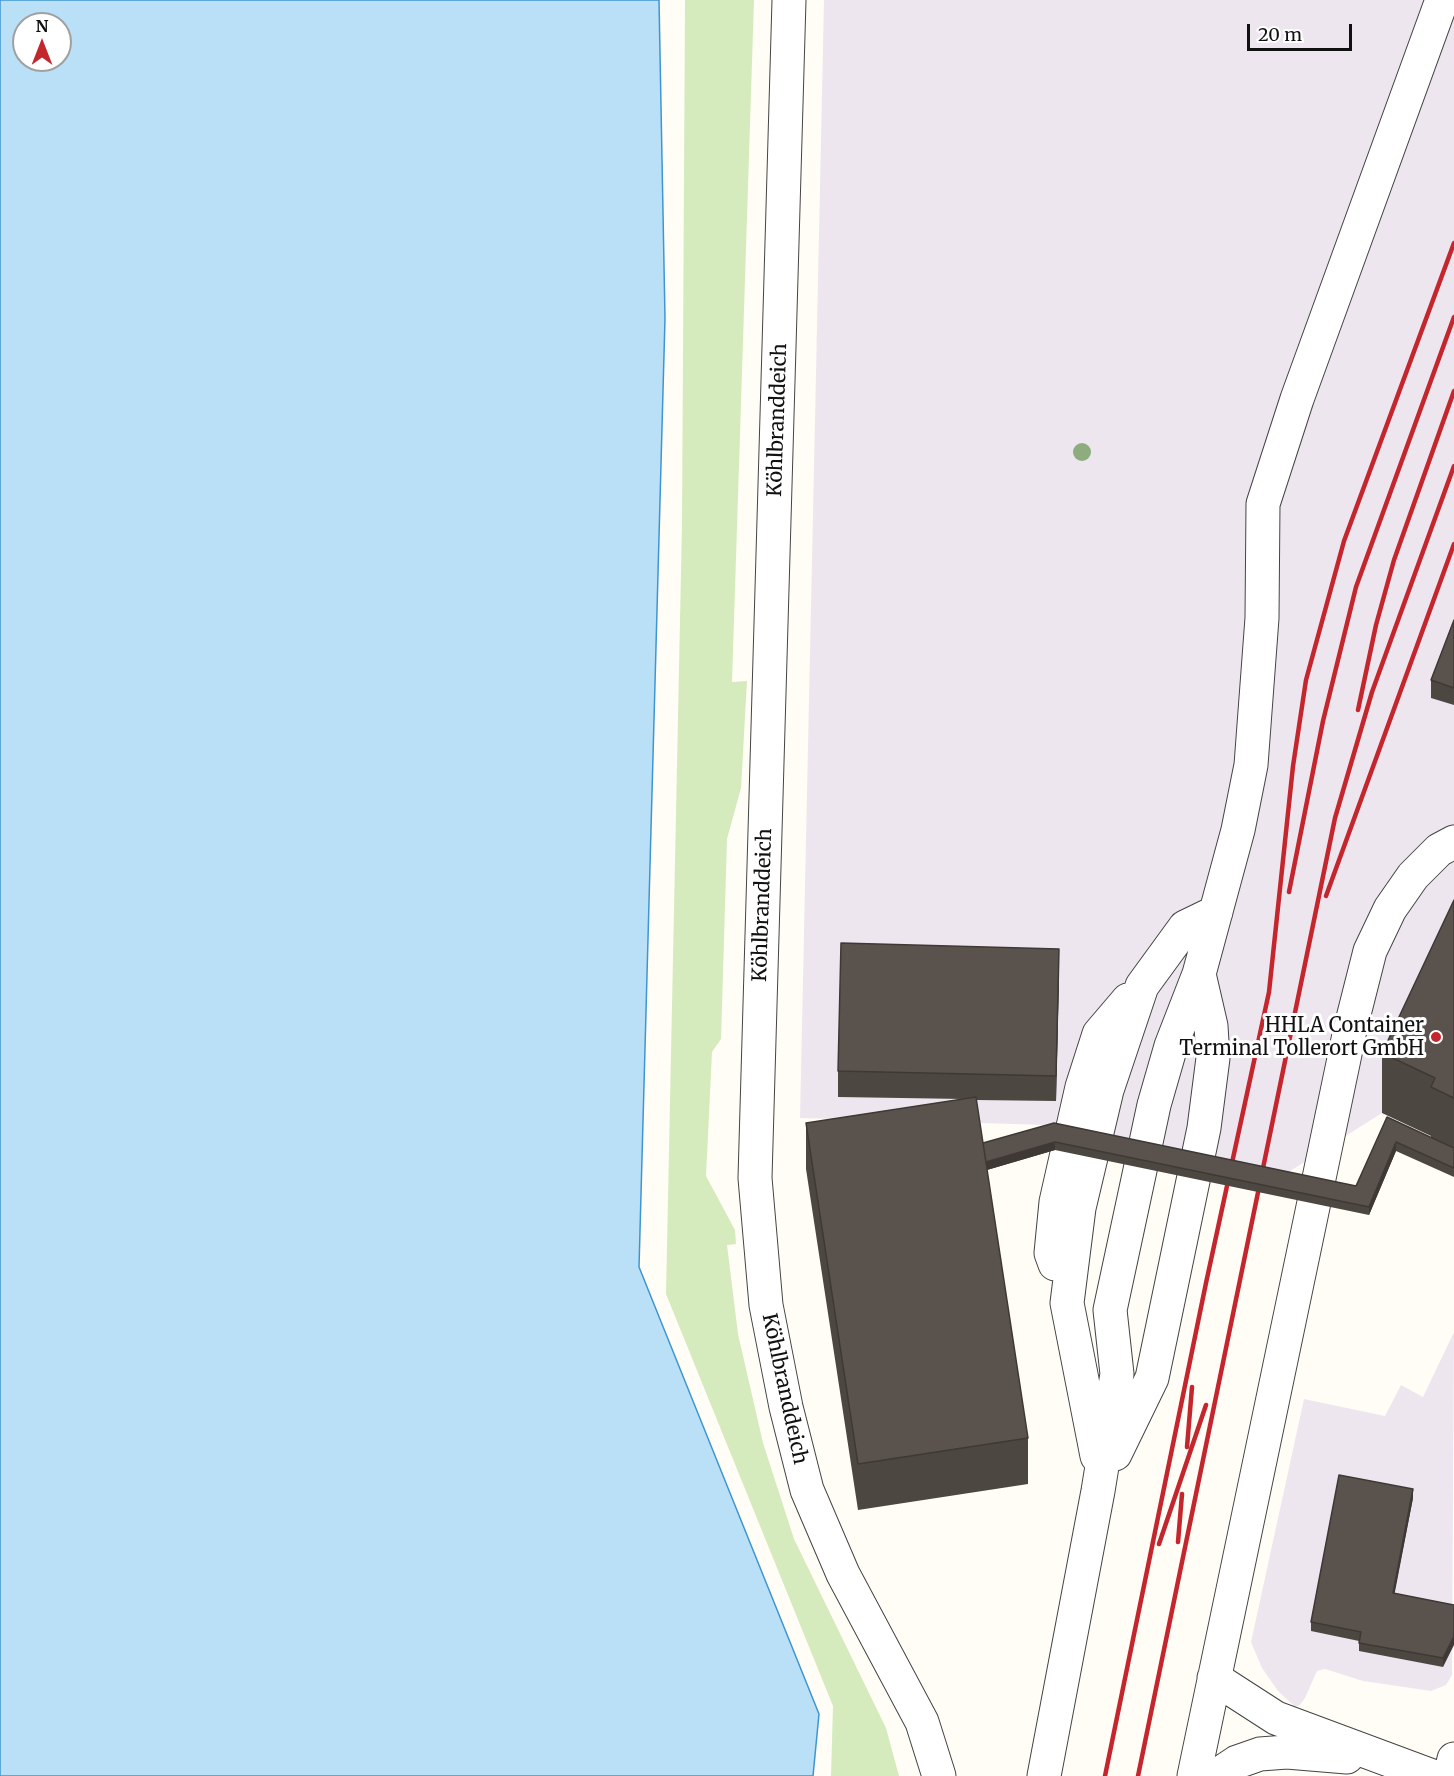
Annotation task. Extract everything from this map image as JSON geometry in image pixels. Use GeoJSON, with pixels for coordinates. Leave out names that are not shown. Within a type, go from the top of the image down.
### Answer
{"type":"FeatureCollection","features":[{"type":"Feature","properties":{"kind":"street","name":"Köhlbranddeich"},"geometry":{"type":"LineString","coordinates":[[789,0],[756,1190],[766,1305],[786,1407],[807,1490],[843,1574],[922,1722],[939,1776]]}},
{"type":"Feature","properties":{"kind":"street"},"geometry":{"type":"LineString","coordinates":[[1044,1776],[1098,1491],[1117,1374],[1110,1310],[1154,1105],[1171,1046],[1199,974],[1238,830],[1251,765],[1262,618],[1263,504],[1297,399],[1442,0]]}},
{"type":"Feature","properties":{"kind":"street"},"geometry":{"type":"LineString","coordinates":[[1194,1776],[1350,1030],[1370,951],[1390,909],[1413,876],[1439,849],[1454,842]]}},
{"type":"Feature","properties":{"kind":"street"},"geometry":{"type":"LineString","coordinates":[[1098,1491],[1098,1462],[1067,1303],[1051,1253],[1056,1203],[1082,1087],[1099,1034],[1115,1012],[1142,986],[1185,927],[1216,912]]}},
{"type":"Feature","properties":{"kind":"street"},"geometry":{"type":"LineString","coordinates":[[1098,1491],[1152,1378],[1204,1128],[1213,1059],[1211,1026],[1199,974]]}},
{"type":"Feature","properties":{"kind":"street"},"geometry":{"type":"LineString","coordinates":[[1214,1678],[1263,1712],[1432,1776]]}},
{"type":"Feature","properties":{"kind":"street"},"geometry":{"type":"LineString","coordinates":[[1216,1776],[1237,1762],[1260,1754],[1287,1752],[1379,1757]]}},
{"type":"Feature","properties":{"kind":"street"},"geometry":{"type":"LineString","coordinates":[[1450,1776],[1454,1759]]}},
{"type":"Feature","properties":{"kind":"shaded area"},"geometry":{"type":"Polygon","coordinates":[[[824,0],[1454,0],[1454,1157],[1435,1137],[1382,1113],[1287,1173],[1049,1125],[800,1118],[824,0]]]}},
{"type":"Feature","properties":{"kind":"shaded area"},"geometry":{"type":"Polygon","coordinates":[[[1454,1332],[1452,1675],[1446,1685],[1431,1691],[1363,1681],[1325,1669],[1317,1671],[1305,1698],[1300,1705],[1295,1707],[1278,1691],[1262,1668],[1251,1642],[1304,1399],[1385,1416],[1401,1385],[1423,1397],[1454,1332]]]}},
{"type":"Feature","properties":{"kind":"green space"},"geometry":{"type":"Polygon","coordinates":[[[685,0],[754,0],[732,682],[747,681],[741,788],[727,839],[721,1039],[712,1052],[706,1176],[735,1230],[736,1244],[727,1245],[738,1334],[763,1443],[794,1539],[886,1728],[899,1776],[831,1776],[833,1706],[666,1294],[682,524],[685,0]]]}},
{"type":"Feature","properties":{"kind":"water"},"geometry":{"type":"Polygon","coordinates":[[[0,0],[659,0],[665,318],[639,1267],[819,1714],[813,1776],[0,1776],[0,0]]]}},
{"type":"Feature","properties":{"kind":"building"},"geometry":{"type":"Polygon","coordinates":[[[1454,620],[1454,688],[1431,680],[1454,620]]]}},
{"type":"Feature","properties":{"kind":"building"},"geometry":{"type":"Polygon","coordinates":[[[1454,900],[1454,1098],[1431,1087],[1435,1078],[1382,1053],[1454,900]]]}},
{"type":"Feature","properties":{"kind":"building"},"geometry":{"type":"Polygon","coordinates":[[[841,943],[1059,949],[1056,1076],[838,1071],[841,943]]]}},
{"type":"Feature","properties":{"kind":"building"},"geometry":{"type":"Polygon","coordinates":[[[976,1097],[1028,1438],[858,1464],[806,1123],[976,1097]]]}},
{"type":"Feature","properties":{"kind":"building"},"geometry":{"type":"Polygon","coordinates":[[[1387,1117],[1454,1148],[1454,1168],[1396,1142],[1369,1207],[1055,1142],[986,1162],[983,1143],[1054,1123],[1356,1186],[1387,1117]]]}},
{"type":"Feature","properties":{"kind":"building"},"geometry":{"type":"Polygon","coordinates":[[[1339,1475],[1413,1489],[1393,1593],[1454,1605],[1454,1636],[1443,1658],[1359,1643],[1361,1632],[1311,1622],[1339,1475]]]}},
{"type":"Feature","properties":{"kind":"railway"},"geometry":{"type":"LineString","coordinates":[[1105,1776],[1206,1283],[1269,992],[1293,766],[1306,680],[1344,541],[1454,243]]}},
{"type":"Feature","properties":{"kind":"railway"},"geometry":{"type":"LineString","coordinates":[[1289,892],[1323,721],[1356,587],[1454,317]]}},
{"type":"Feature","properties":{"kind":"railway"},"geometry":{"type":"LineString","coordinates":[[1358,710],[1376,625],[1394,560],[1454,391]]}},
{"type":"Feature","properties":{"kind":"railway"},"geometry":{"type":"LineString","coordinates":[[1138,1776],[1335,818],[1372,692],[1454,466]]}},
{"type":"Feature","properties":{"kind":"railway"},"geometry":{"type":"LineString","coordinates":[[1326,896],[1454,544]]}},
{"type":"Feature","properties":{"kind":"railway"},"geometry":{"type":"LineString","coordinates":[[1187,1447],[1192,1387]]}},
{"type":"Feature","properties":{"kind":"railway"},"geometry":{"type":"LineString","coordinates":[[1159,1544],[1206,1405]]}},
{"type":"Feature","properties":{"kind":"railway"},"geometry":{"type":"LineString","coordinates":[[1178,1542],[1182,1494]]}},
{"type":"Feature","properties":{"kind":"place","name":"HHLA Container Terminal Tollerort GmbH"},"geometry":{"type":"Point","coordinates":[1436,1037]}}]}
